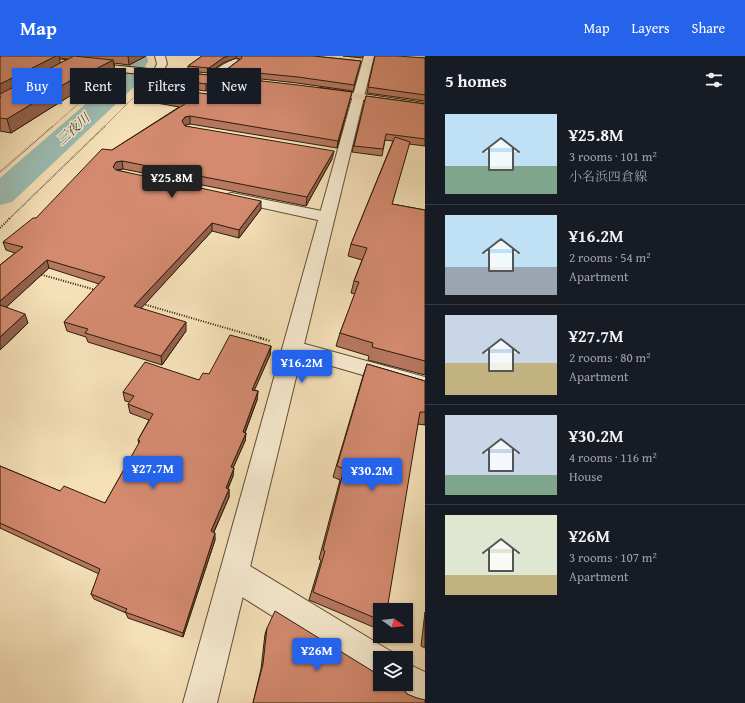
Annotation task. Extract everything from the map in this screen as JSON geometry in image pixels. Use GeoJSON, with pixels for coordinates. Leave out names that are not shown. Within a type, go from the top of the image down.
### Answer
{"type":"FeatureCollection","features":[{"type":"Feature","properties":{"kind":"main road"},"geometry":{"type":"LineString","coordinates":[[1,56],[114,68]]}},
{"type":"Feature","properties":{"kind":"main road"},"geometry":{"type":"LineString","coordinates":[[261,83],[275,85]]}},
{"type":"Feature","properties":{"kind":"main road"},"geometry":{"type":"LineString","coordinates":[[311,89],[425,106]]}},
{"type":"Feature","properties":{"kind":"street"},"geometry":{"type":"LineString","coordinates":[[160,56],[162,64],[160,68]]}},
{"type":"Feature","properties":{"kind":"street"},"geometry":{"type":"LineString","coordinates":[[161,68],[170,61]]}},
{"type":"Feature","properties":{"kind":"street"},"geometry":{"type":"LineString","coordinates":[[200,703],[294,348],[327,216],[335,154],[359,96],[365,61]]}},
{"type":"Feature","properties":{"kind":"street"},"geometry":{"type":"LineString","coordinates":[[226,68],[236,62]]}},
{"type":"Feature","properties":{"kind":"street"},"geometry":{"type":"LineString","coordinates":[[62,72],[75,64]]}},
{"type":"Feature","properties":{"kind":"street"},"geometry":{"type":"LineString","coordinates":[[221,194],[327,216]]}},
{"type":"Feature","properties":{"kind":"street"},"geometry":{"type":"LineString","coordinates":[[294,348],[425,385]]}},
{"type":"Feature","properties":{"kind":"street"},"geometry":{"type":"LineString","coordinates":[[234,574],[373,660]]}},
{"type":"Feature","properties":{"kind":"street"},"geometry":{"type":"LineString","coordinates":[[413,684],[425,692]]}},
{"type":"Feature","properties":{"kind":"path"},"geometry":{"type":"LineString","coordinates":[[0,228],[134,100]]}},
{"type":"Feature","properties":{"kind":"path"},"geometry":{"type":"LineString","coordinates":[[0,172],[79,104]]}},
{"type":"Feature","properties":{"kind":"path"},"geometry":{"type":"LineString","coordinates":[[38,274],[98,291]]}},
{"type":"Feature","properties":{"kind":"path"},"geometry":{"type":"LineString","coordinates":[[136,302],[294,348]]}},
{"type":"Feature","properties":{"kind":"building"},"geometry":{"type":"Polygon","coordinates":[[[0,56],[56,56],[32,68],[12,68],[12,78],[0,84],[0,56]]]}},
{"type":"Feature","properties":{"kind":"building"},"geometry":{"type":"Polygon","coordinates":[[[74,56],[113,60],[98,68],[70,68],[70,81],[62,86],[62,68],[51,68],[74,56]]]}},
{"type":"Feature","properties":{"kind":"building"},"geometry":{"type":"Polygon","coordinates":[[[202,56],[228,56],[209,68],[188,66],[202,56]]]}},
{"type":"Feature","properties":{"kind":"building"},"geometry":{"type":"Polygon","coordinates":[[[241,56],[313,56],[361,61],[354,85],[261,73],[261,68],[229,68],[242,58],[241,56]]]}},
{"type":"Feature","properties":{"kind":"building"},"geometry":{"type":"Polygon","coordinates":[[[375,56],[425,58],[425,95],[368,87],[375,56]]]}},
{"type":"Feature","properties":{"kind":"building"},"geometry":{"type":"Polygon","coordinates":[[[199,74],[207,75],[206,84],[199,83],[199,74]]]}},
{"type":"Feature","properties":{"kind":"building"},"geometry":{"type":"Polygon","coordinates":[[[261,81],[352,92],[338,141],[190,116],[185,117],[182,121],[185,126],[334,151],[307,197],[122,161],[116,162],[113,167],[116,170],[261,201],[239,230],[212,223],[134,306],[186,322],[161,356],[85,333],[88,329],[64,322],[105,277],[47,260],[0,301],[0,265],[23,247],[3,242],[33,218],[36,218],[102,149],[112,150],[185,104],[199,104],[199,93],[207,94],[207,104],[261,104],[261,81]]]}},
{"type":"Feature","properties":{"kind":"building"},"geometry":{"type":"Polygon","coordinates":[[[12,88],[12,104],[32,104],[7,119],[0,118],[0,94],[12,88]]]}},
{"type":"Feature","properties":{"kind":"building"},"geometry":{"type":"Polygon","coordinates":[[[366,96],[425,104],[425,139],[386,134],[383,149],[354,146],[366,96]]]}},
{"type":"Feature","properties":{"kind":"building"},"geometry":{"type":"Polygon","coordinates":[[[395,137],[410,142],[392,204],[425,210],[425,361],[372,347],[373,343],[340,333],[359,282],[354,281],[367,248],[351,244],[395,137]]]}},
{"type":"Feature","properties":{"kind":"building"},"geometry":{"type":"Polygon","coordinates":[[[0,305],[25,314],[0,337],[0,305]]]}},
{"type":"Feature","properties":{"kind":"building"},"geometry":{"type":"Polygon","coordinates":[[[230,335],[271,346],[252,390],[258,391],[243,432],[246,433],[231,467],[234,468],[226,488],[229,489],[211,531],[215,533],[183,633],[125,612],[127,609],[91,594],[100,569],[0,523],[0,466],[60,491],[64,486],[105,503],[140,441],[138,440],[153,414],[128,404],[134,396],[123,392],[145,362],[199,380],[203,373],[209,374],[230,335]]]}},
{"type":"Feature","properties":{"kind":"building"},"geometry":{"type":"Polygon","coordinates":[[[367,364],[425,381],[425,412],[420,412],[388,603],[373,603],[373,617],[313,592],[325,551],[323,550],[344,469],[337,466],[367,364]]]}},
{"type":"Feature","properties":{"kind":"building"},"geometry":{"type":"Polygon","coordinates":[[[275,611],[373,671],[373,691],[405,691],[407,694],[425,700],[425,703],[253,703],[263,664],[267,628],[275,611]]]}},
{"type":"Feature","properties":{"kind":"waterway","name":"三夜川"},"geometry":{"type":"LineString","coordinates":[[0,195],[128,80],[137,61],[137,56]]}}]}
